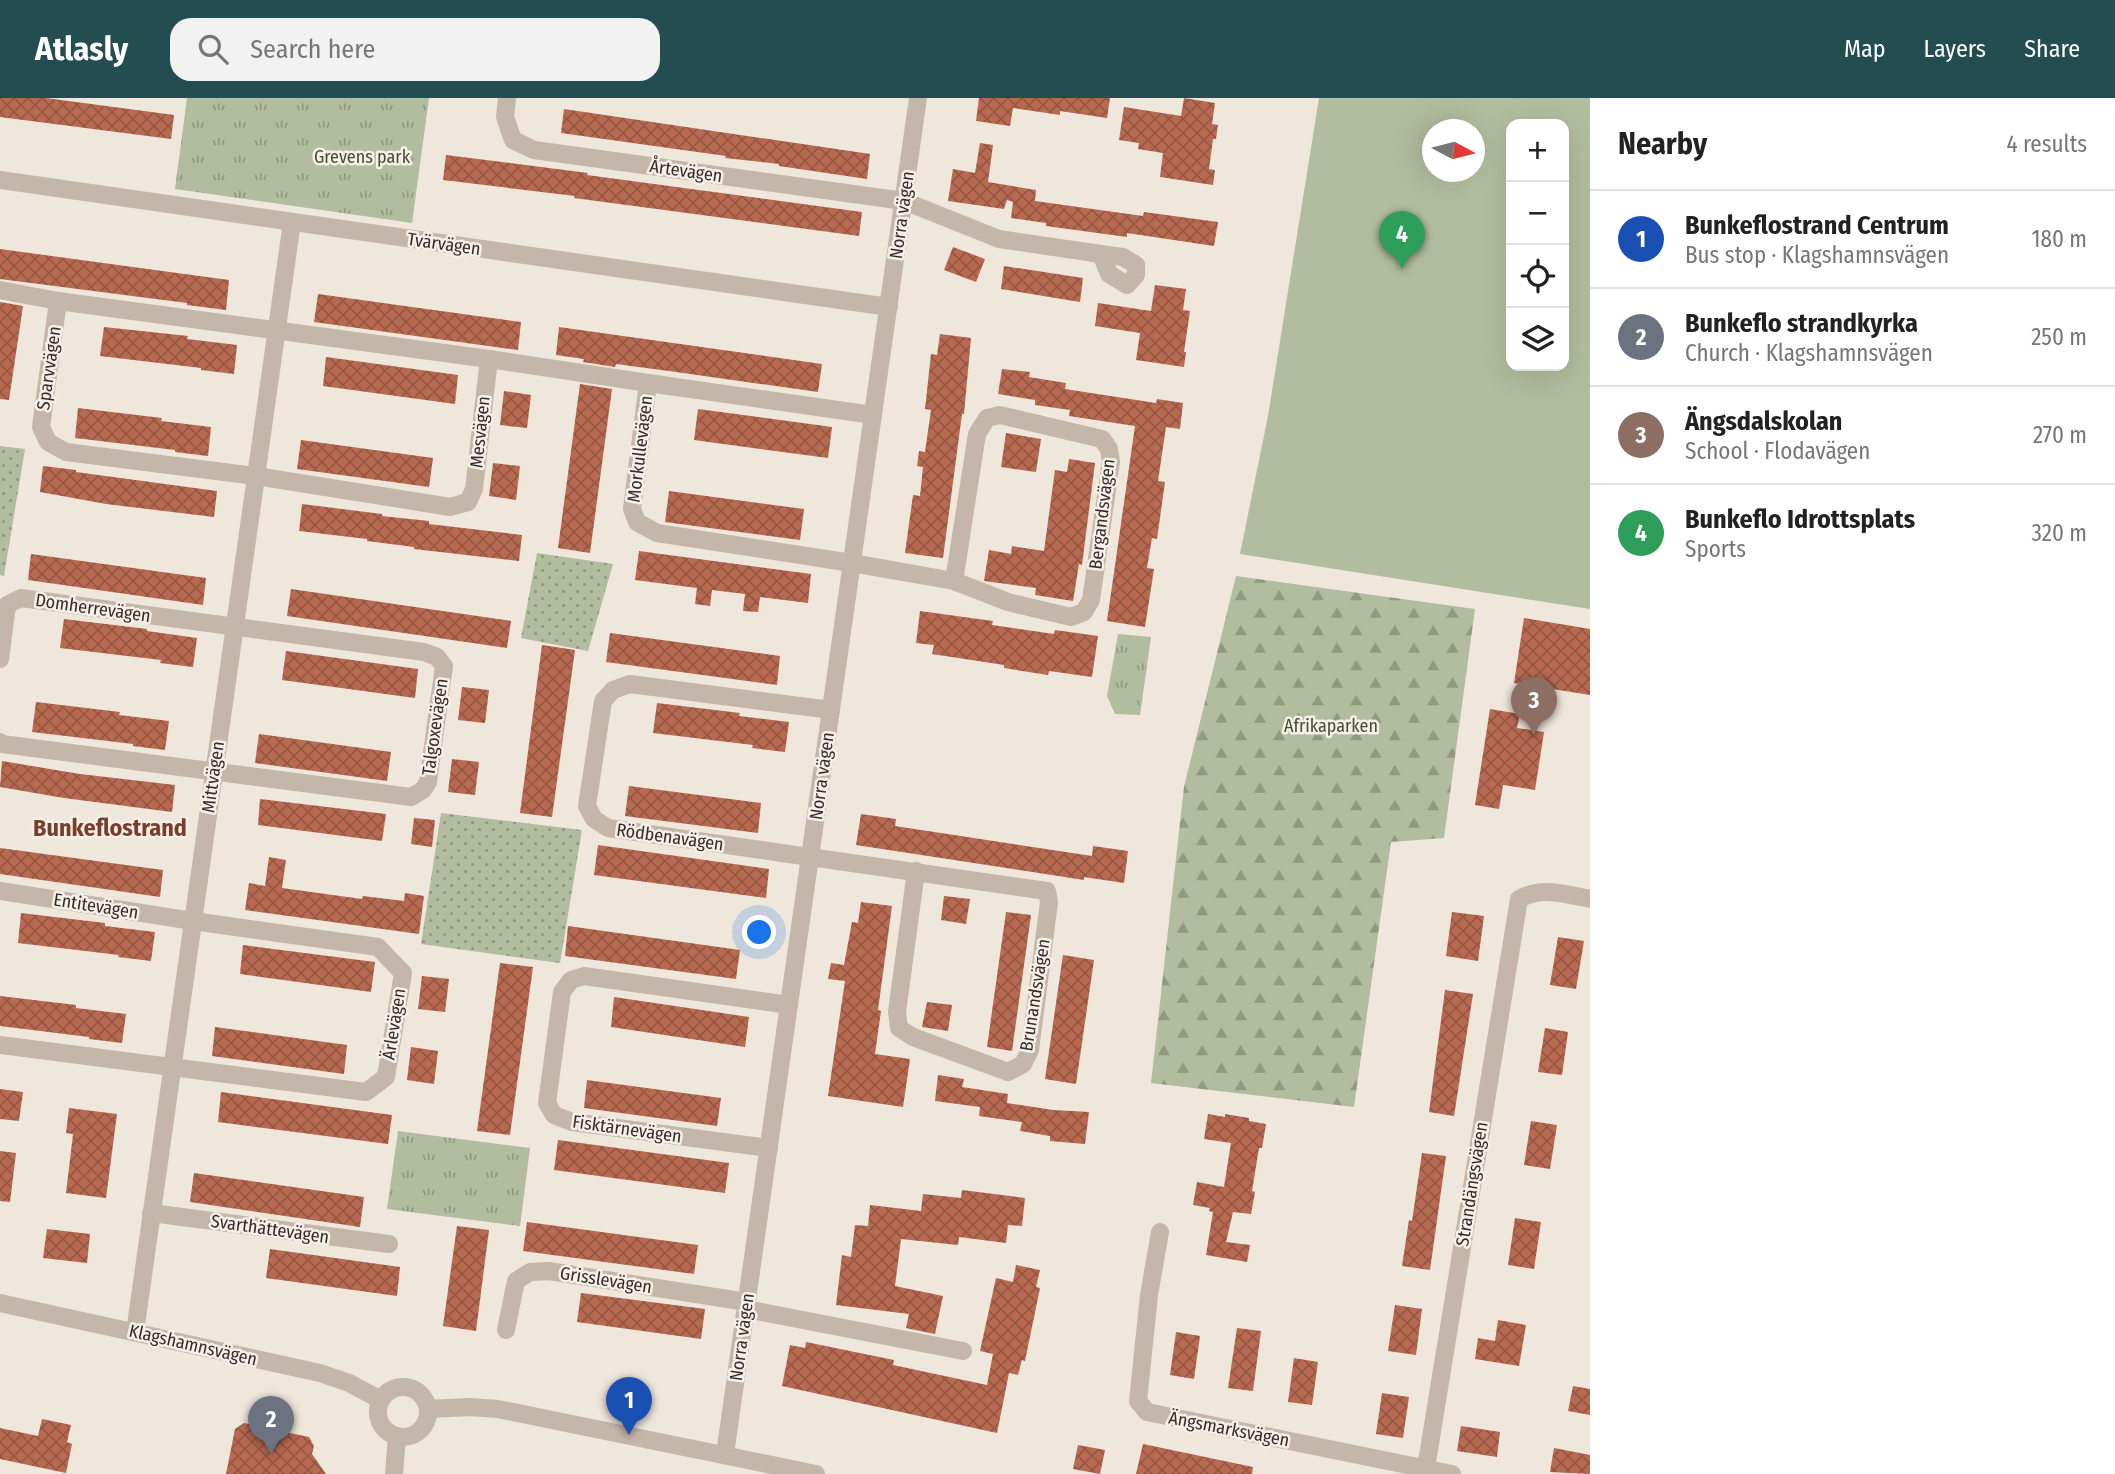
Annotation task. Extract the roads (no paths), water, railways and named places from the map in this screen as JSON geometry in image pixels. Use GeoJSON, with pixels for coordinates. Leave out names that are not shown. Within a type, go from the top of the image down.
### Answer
{"type":"FeatureCollection","features":[{"type":"Feature","properties":{"kind":"street","name":"Årtevägen"},"geometry":{"type":"LineString","coordinates":[[507,98],[505,117],[513,140],[534,150],[904,201]]}},
{"type":"Feature","properties":{"kind":"street","name":"Norra vägen"},"geometry":{"type":"LineString","coordinates":[[725,1454],[918,98]]}},
{"type":"Feature","properties":{"kind":"street","name":"Tvärvägen"},"geometry":{"type":"LineString","coordinates":[[0,180],[889,307]]}},
{"type":"Feature","properties":{"kind":"street"},"geometry":{"type":"LineString","coordinates":[[904,201],[999,239],[1101,254]]}},
{"type":"Feature","properties":{"kind":"street","name":"Mittvägen"},"geometry":{"type":"LineString","coordinates":[[135,1332],[292,222]]}},
{"type":"Feature","properties":{"kind":"street"},"geometry":{"type":"LineString","coordinates":[[0,290],[58,300]]}},
{"type":"Feature","properties":{"kind":"street","name":"Sparvvägen"},"geometry":{"type":"LineString","coordinates":[[256,476],[66,452],[48,442],[41,427],[58,300],[276,330]]}},
{"type":"Feature","properties":{"kind":"street"},"geometry":{"type":"LineString","coordinates":[[276,330],[648,383]]}},
{"type":"Feature","properties":{"kind":"street","name":"Mesvägen"},"geometry":{"type":"LineString","coordinates":[[256,476],[450,507],[468,502],[474,489],[489,359]]}},
{"type":"Feature","properties":{"kind":"street","name":"Morkullevägen"},"geometry":{"type":"LineString","coordinates":[[852,563],[657,533],[637,522],[632,509],[648,383],[873,415]]}},
{"type":"Feature","properties":{"kind":"street","name":"Bergandsvägen"},"geometry":{"type":"LineString","coordinates":[[852,563],[954,581],[1020,605],[1071,617],[1084,612],[1091,600],[1111,462],[1109,449],[1102,439],[1000,415],[987,418],[977,435],[954,581]]}},
{"type":"Feature","properties":{"kind":"street","name":"Domherrevägen"},"geometry":{"type":"LineString","coordinates":[[0,659],[7,605],[21,598],[234,628]]}},
{"type":"Feature","properties":{"kind":"street","name":"Talgoxevägen"},"geometry":{"type":"LineString","coordinates":[[214,772],[411,797],[423,790],[428,782],[444,666],[437,657],[424,652],[234,628]]}},
{"type":"Feature","properties":{"kind":"street","name":"Rödbenavägen"},"geometry":{"type":"LineString","coordinates":[[810,857],[608,828],[594,819],[587,806],[603,701],[613,690],[630,684],[831,710]]}},
{"type":"Feature","properties":{"kind":"street"},"geometry":{"type":"LineString","coordinates":[[0,742],[214,772]]}},
{"type":"Feature","properties":{"kind":"street","name":"Brunandsvägen"},"geometry":{"type":"LineString","coordinates":[[810,857],[916,871],[1046,891],[1049,902],[1030,1049],[1023,1064],[1008,1072],[913,1037],[899,1028],[897,1012],[916,871]]}},
{"type":"Feature","properties":{"kind":"street","name":"Entitevägen"},"geometry":{"type":"LineString","coordinates":[[0,891],[193,921]]}},
{"type":"Feature","properties":{"kind":"street","name":"Strandängsvägen"},"geometry":{"type":"LineString","coordinates":[[1426,1468],[1519,900],[1530,893],[1546,891],[1590,899]]}},
{"type":"Feature","properties":{"kind":"street","name":"Ärlevägen"},"geometry":{"type":"LineString","coordinates":[[172,1069],[366,1092],[386,1077],[403,973],[378,947],[193,921]]}},
{"type":"Feature","properties":{"kind":"street","name":"Fisktärnevägen"},"geometry":{"type":"LineString","coordinates":[[769,1148],[572,1122],[554,1115],[547,1103],[562,992],[571,980],[584,976],[789,1005]]}},
{"type":"Feature","properties":{"kind":"street"},"geometry":{"type":"LineString","coordinates":[[0,1045],[172,1069]]}},
{"type":"Feature","properties":{"kind":"street","name":"Svarthättevägen"},"geometry":{"type":"LineString","coordinates":[[152,1213],[389,1244]]}},
{"type":"Feature","properties":{"kind":"street","name":"Ängsmarksvägen"},"geometry":{"type":"LineString","coordinates":[[1160,1232],[1149,1295],[1138,1401],[1147,1412],[1452,1474]]}},
{"type":"Feature","properties":{"kind":"street","name":"Grisslevägen"},"geometry":{"type":"LineString","coordinates":[[506,1330],[516,1282],[530,1272],[549,1271],[746,1305],[963,1351]]}},
{"type":"Feature","properties":{"kind":"street","name":"Klagshamnsvägen"},"geometry":{"type":"LineString","coordinates":[[0,1303],[320,1373],[349,1383],[381,1400]]}},
{"type":"Feature","properties":{"kind":"street"},"geometry":{"type":"LineString","coordinates":[[398,1387],[418,1391],[425,1399],[428,1409],[427,1419],[422,1427],[407,1436],[397,1436],[387,1431],[380,1422],[378,1410],[381,1400],[388,1392],[398,1387]]}},
{"type":"Feature","properties":{"kind":"street"},"geometry":{"type":"LineString","coordinates":[[428,1409],[498,1409],[816,1474]]}},
{"type":"Feature","properties":{"kind":"street"},"geometry":{"type":"LineString","coordinates":[[394,1474],[397,1436]]}},
{"type":"Feature","properties":{"kind":"place","name":"Bunkeflo Idrottsplats"},"geometry":{"type":"Point","coordinates":[1402,269]}},
{"type":"Feature","properties":{"kind":"place","name":"Ängsdalskolan"},"geometry":{"type":"Point","coordinates":[1534,735]}},
{"type":"Feature","properties":{"kind":"place","name":"Bunkeflostrand Centrum"},"geometry":{"type":"Point","coordinates":[629,1435]}},
{"type":"Feature","properties":{"kind":"place","name":"Bunkeflo strandkyrka"},"geometry":{"type":"Point","coordinates":[271,1454]}},
{"type":"Feature","properties":{"kind":"district","name":"Bunkeflostrand"},"geometry":{"type":"Point","coordinates":[110,828]}},
{"type":"Feature","properties":{"kind":"park label","name":"Grevens park"},"geometry":{"type":"Point","coordinates":[362,157]}},
{"type":"Feature","properties":{"kind":"park label","name":"Afrikaparken"},"geometry":{"type":"Point","coordinates":[1331,726]}}]}
